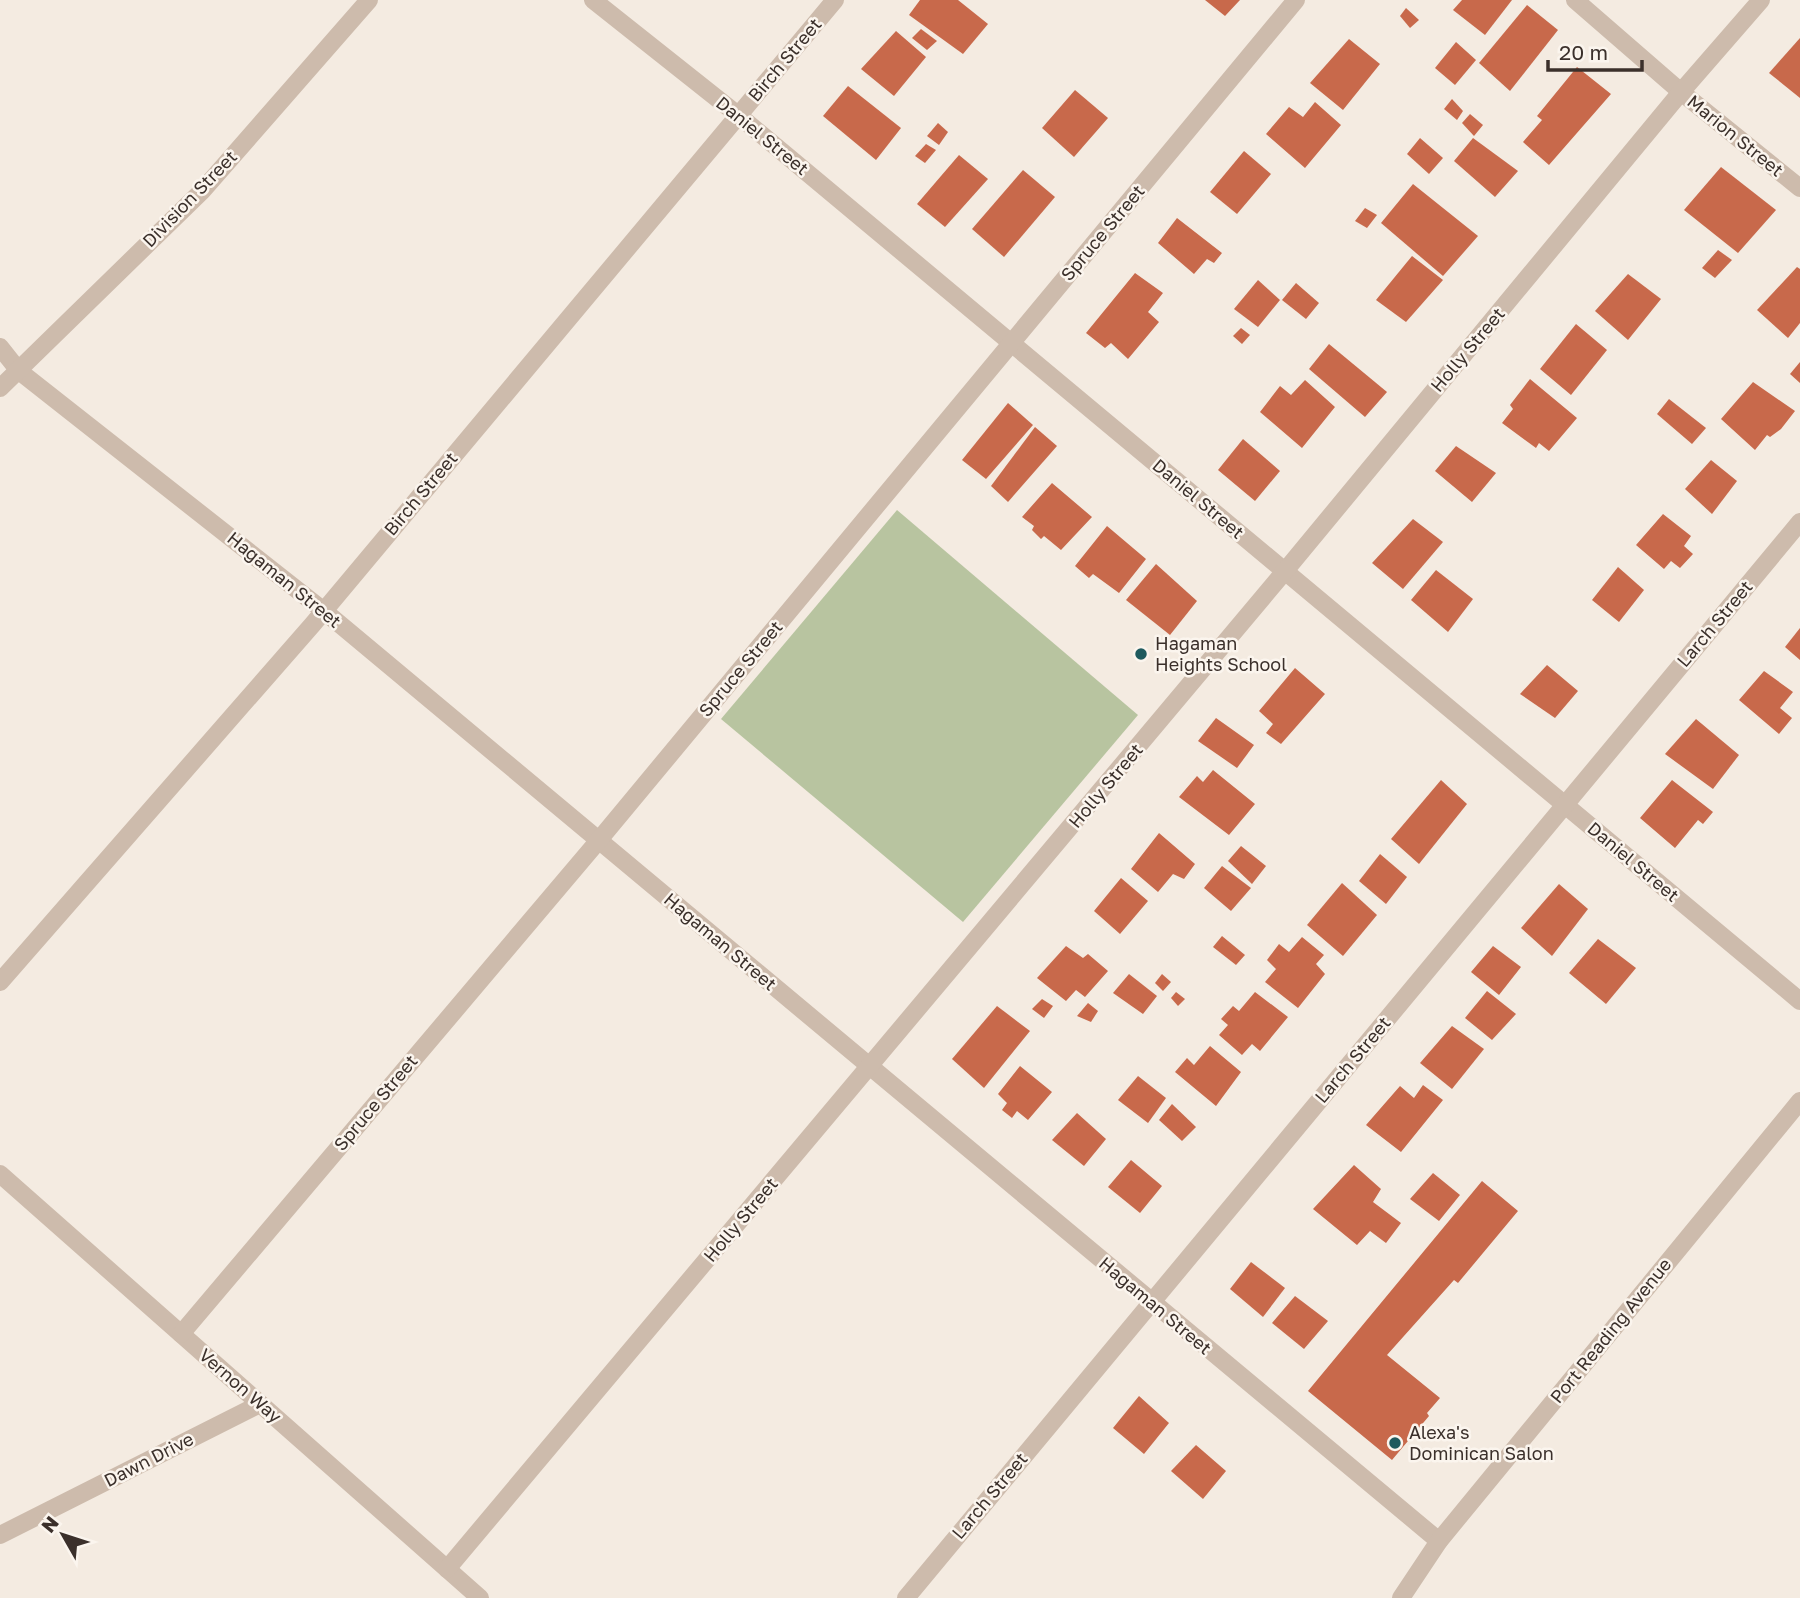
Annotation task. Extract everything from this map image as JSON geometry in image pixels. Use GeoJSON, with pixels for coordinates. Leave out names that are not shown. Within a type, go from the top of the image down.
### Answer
{"type":"FeatureCollection","features":[{"type":"Feature","properties":{"kind":"street","name":"Division Street"},"geometry":{"type":"LineString","coordinates":[[0,388],[202,191],[369,0]]}},
{"type":"Feature","properties":{"kind":"street","name":"Daniel Street"},"geometry":{"type":"LineString","coordinates":[[593,0],[738,115],[1800,1001]]}},
{"type":"Feature","properties":{"kind":"street","name":"Birch Street"},"geometry":{"type":"LineString","coordinates":[[0,982],[324,611],[835,0]]}},
{"type":"Feature","properties":{"kind":"street","name":"Spruce Street"},"geometry":{"type":"LineString","coordinates":[[181,1334],[598,840],[1296,0]]}},
{"type":"Feature","properties":{"kind":"street","name":"Marion Street"},"geometry":{"type":"LineString","coordinates":[[1575,0],[1681,92],[1800,188]]}},
{"type":"Feature","properties":{"kind":"street","name":"Holly Street"},"geometry":{"type":"LineString","coordinates":[[447,1569],[1285,571],[1681,92],[1762,0]]}},
{"type":"Feature","properties":{"kind":"street","name":"Hagaman Street"},"geometry":{"type":"LineString","coordinates":[[0,347],[19,371],[324,611],[1439,1541]]}},
{"type":"Feature","properties":{"kind":"street","name":"Larch Street"},"geometry":{"type":"LineString","coordinates":[[906,1598],[1800,522]]}},
{"type":"Feature","properties":{"kind":"street","name":"Port Reading Avenue"},"geometry":{"type":"LineString","coordinates":[[1401,1598],[1439,1541],[1800,1101]]}},
{"type":"Feature","properties":{"kind":"street","name":"Vernon Way"},"geometry":{"type":"LineString","coordinates":[[0,1174],[480,1598]]}},
{"type":"Feature","properties":{"kind":"street","name":"Dawn Drive"},"geometry":{"type":"LineString","coordinates":[[0,1535],[260,1404]]}},
{"type":"Feature","properties":{"kind":"green space"},"geometry":{"type":"Polygon","coordinates":[[[897,510],[1138,715],[963,922],[721,719],[897,510]]]}},
{"type":"Feature","properties":{"kind":"building"},"geometry":{"type":"Polygon","coordinates":[[[920,0],[958,0],[988,24],[963,54],[909,15],[920,0]]]}},
{"type":"Feature","properties":{"kind":"building"},"geometry":{"type":"Polygon","coordinates":[[[1205,0],[1240,0],[1225,16],[1205,0]]]}},
{"type":"Feature","properties":{"kind":"building"},"geometry":{"type":"Polygon","coordinates":[[[1462,0],[1512,0],[1485,35],[1453,10],[1462,0]]]}},
{"type":"Feature","properties":{"kind":"building"},"geometry":{"type":"Polygon","coordinates":[[[1527,5],[1558,30],[1510,91],[1479,63],[1527,5]]]}},
{"type":"Feature","properties":{"kind":"building"},"geometry":{"type":"Polygon","coordinates":[[[1406,8],[1419,20],[1410,28],[1400,16],[1406,8]]]}},
{"type":"Feature","properties":{"kind":"building"},"geometry":{"type":"Polygon","coordinates":[[[921,29],[937,41],[927,50],[912,38],[921,29]]]}},
{"type":"Feature","properties":{"kind":"building"},"geometry":{"type":"Polygon","coordinates":[[[896,31],[926,57],[894,96],[861,69],[896,31]]]}},
{"type":"Feature","properties":{"kind":"building"},"geometry":{"type":"Polygon","coordinates":[[[1800,38],[1800,98],[1769,73],[1800,38]]]}},
{"type":"Feature","properties":{"kind":"building"},"geometry":{"type":"Polygon","coordinates":[[[1349,39],[1380,64],[1343,110],[1310,83],[1349,39]]]}},
{"type":"Feature","properties":{"kind":"building"},"geometry":{"type":"Polygon","coordinates":[[[1456,42],[1476,60],[1455,85],[1435,68],[1456,42]]]}},
{"type":"Feature","properties":{"kind":"building"},"geometry":{"type":"Polygon","coordinates":[[[1577,67],[1611,94],[1549,165],[1523,142],[1542,120],[1537,116],[1577,67]]]}},
{"type":"Feature","properties":{"kind":"building"},"geometry":{"type":"Polygon","coordinates":[[[848,86],[901,128],[876,160],[823,116],[848,86]]]}},
{"type":"Feature","properties":{"kind":"building"},"geometry":{"type":"Polygon","coordinates":[[[1075,90],[1108,118],[1074,157],[1042,128],[1075,90]]]}},
{"type":"Feature","properties":{"kind":"building"},"geometry":{"type":"Polygon","coordinates":[[[1452,99],[1463,111],[1457,120],[1444,109],[1452,99]]]}},
{"type":"Feature","properties":{"kind":"building"},"geometry":{"type":"Polygon","coordinates":[[[1315,102],[1341,125],[1305,168],[1266,134],[1289,107],[1303,117],[1315,102]]]}},
{"type":"Feature","properties":{"kind":"building"},"geometry":{"type":"Polygon","coordinates":[[[1470,114],[1483,125],[1474,136],[1462,123],[1470,114]]]}},
{"type":"Feature","properties":{"kind":"building"},"geometry":{"type":"Polygon","coordinates":[[[938,123],[948,132],[939,145],[927,136],[938,123]]]}},
{"type":"Feature","properties":{"kind":"building"},"geometry":{"type":"Polygon","coordinates":[[[1420,138],[1443,158],[1429,174],[1407,154],[1420,138]]]}},
{"type":"Feature","properties":{"kind":"building"},"geometry":{"type":"Polygon","coordinates":[[[1473,138],[1518,171],[1495,197],[1454,161],[1473,138]]]}},
{"type":"Feature","properties":{"kind":"building"},"geometry":{"type":"Polygon","coordinates":[[[926,144],[936,150],[925,163],[915,156],[926,144]]]}},
{"type":"Feature","properties":{"kind":"building"},"geometry":{"type":"Polygon","coordinates":[[[1244,151],[1271,174],[1237,214],[1210,192],[1244,151]]]}},
{"type":"Feature","properties":{"kind":"building"},"geometry":{"type":"Polygon","coordinates":[[[959,155],[988,179],[945,227],[917,204],[959,155]]]}},
{"type":"Feature","properties":{"kind":"building"},"geometry":{"type":"Polygon","coordinates":[[[1721,167],[1776,210],[1738,253],[1684,210],[1721,167]]]}},
{"type":"Feature","properties":{"kind":"building"},"geometry":{"type":"Polygon","coordinates":[[[1023,170],[1055,197],[1004,257],[972,229],[1023,170]]]}},
{"type":"Feature","properties":{"kind":"building"},"geometry":{"type":"Polygon","coordinates":[[[1413,184],[1478,236],[1443,276],[1381,223],[1413,184]]]}},
{"type":"Feature","properties":{"kind":"building"},"geometry":{"type":"Polygon","coordinates":[[[1365,208],[1377,215],[1367,228],[1355,221],[1365,208]]]}},
{"type":"Feature","properties":{"kind":"building"},"geometry":{"type":"Polygon","coordinates":[[[1177,218],[1222,253],[1214,263],[1207,259],[1194,274],[1158,243],[1177,218]]]}},
{"type":"Feature","properties":{"kind":"building"},"geometry":{"type":"Polygon","coordinates":[[[1718,250],[1732,260],[1715,278],[1702,268],[1718,250]]]}},
{"type":"Feature","properties":{"kind":"building"},"geometry":{"type":"Polygon","coordinates":[[[1412,256],[1443,280],[1406,322],[1376,300],[1412,256]]]}},
{"type":"Feature","properties":{"kind":"building"},"geometry":{"type":"Polygon","coordinates":[[[1797,267],[1800,269],[1800,323],[1788,338],[1757,310],[1797,267]]]}},
{"type":"Feature","properties":{"kind":"building"},"geometry":{"type":"Polygon","coordinates":[[[1135,273],[1163,293],[1148,312],[1159,322],[1128,359],[1111,343],[1105,348],[1086,333],[1135,273]]]}},
{"type":"Feature","properties":{"kind":"building"},"geometry":{"type":"Polygon","coordinates":[[[1628,274],[1661,299],[1628,340],[1595,311],[1628,274]]]}},
{"type":"Feature","properties":{"kind":"building"},"geometry":{"type":"Polygon","coordinates":[[[1258,280],[1280,300],[1258,327],[1234,309],[1258,280]]]}},
{"type":"Feature","properties":{"kind":"building"},"geometry":{"type":"Polygon","coordinates":[[[1296,283],[1319,303],[1306,319],[1282,300],[1296,283]]]}},
{"type":"Feature","properties":{"kind":"building"},"geometry":{"type":"Polygon","coordinates":[[[1576,324],[1607,350],[1571,395],[1540,369],[1576,324]]]}},
{"type":"Feature","properties":{"kind":"building"},"geometry":{"type":"Polygon","coordinates":[[[1241,328],[1250,335],[1242,344],[1233,336],[1241,328]]]}},
{"type":"Feature","properties":{"kind":"building"},"geometry":{"type":"Polygon","coordinates":[[[1329,344],[1387,392],[1365,417],[1309,369],[1329,344]]]}},
{"type":"Feature","properties":{"kind":"building"},"geometry":{"type":"Polygon","coordinates":[[[1800,362],[1800,383],[1790,374],[1800,362]]]}},
{"type":"Feature","properties":{"kind":"building"},"geometry":{"type":"Polygon","coordinates":[[[1530,379],[1577,418],[1549,451],[1539,443],[1536,448],[1502,423],[1513,409],[1510,405],[1530,379]]]}},
{"type":"Feature","properties":{"kind":"building"},"geometry":{"type":"Polygon","coordinates":[[[1305,380],[1335,407],[1302,448],[1260,412],[1280,386],[1291,395],[1305,380]]]}},
{"type":"Feature","properties":{"kind":"building"},"geometry":{"type":"Polygon","coordinates":[[[1753,382],[1795,411],[1781,429],[1770,437],[1767,435],[1755,450],[1721,419],[1753,382]]]}},
{"type":"Feature","properties":{"kind":"building"},"geometry":{"type":"Polygon","coordinates":[[[1669,399],[1706,428],[1692,444],[1657,414],[1669,399]]]}},
{"type":"Feature","properties":{"kind":"building"},"geometry":{"type":"Polygon","coordinates":[[[1008,403],[1033,425],[986,479],[962,460],[1008,403]]]}},
{"type":"Feature","properties":{"kind":"building"},"geometry":{"type":"Polygon","coordinates":[[[1035,427],[1057,446],[1008,502],[991,486],[1035,427]]]}},
{"type":"Feature","properties":{"kind":"building"},"geometry":{"type":"Polygon","coordinates":[[[1243,439],[1280,471],[1255,501],[1218,470],[1243,439]]]}},
{"type":"Feature","properties":{"kind":"building"},"geometry":{"type":"Polygon","coordinates":[[[1456,446],[1496,473],[1472,502],[1435,471],[1456,446]]]}},
{"type":"Feature","properties":{"kind":"building"},"geometry":{"type":"Polygon","coordinates":[[[1711,460],[1737,481],[1712,514],[1685,489],[1711,460]]]}},
{"type":"Feature","properties":{"kind":"building"},"geometry":{"type":"Polygon","coordinates":[[[1052,483],[1092,517],[1061,550],[1044,536],[1041,539],[1032,530],[1034,526],[1022,517],[1052,483]]]}},
{"type":"Feature","properties":{"kind":"building"},"geometry":{"type":"Polygon","coordinates":[[[1663,514],[1691,536],[1684,546],[1693,554],[1680,568],[1671,561],[1664,569],[1636,545],[1663,514]]]}},
{"type":"Feature","properties":{"kind":"building"},"geometry":{"type":"Polygon","coordinates":[[[1413,519],[1443,542],[1403,589],[1372,563],[1413,519]]]}},
{"type":"Feature","properties":{"kind":"building"},"geometry":{"type":"Polygon","coordinates":[[[1107,526],[1146,559],[1119,593],[1093,574],[1089,578],[1075,566],[1107,526]]]}},
{"type":"Feature","properties":{"kind":"building"},"geometry":{"type":"Polygon","coordinates":[[[1156,564],[1197,601],[1170,635],[1126,600],[1156,564]]]}},
{"type":"Feature","properties":{"kind":"building"},"geometry":{"type":"Polygon","coordinates":[[[1618,567],[1644,590],[1619,622],[1592,600],[1618,567]]]}},
{"type":"Feature","properties":{"kind":"building"},"geometry":{"type":"Polygon","coordinates":[[[1436,570],[1473,599],[1448,632],[1411,600],[1436,570]]]}},
{"type":"Feature","properties":{"kind":"building"},"geometry":{"type":"Polygon","coordinates":[[[1800,628],[1800,660],[1785,647],[1800,628]]]}},
{"type":"Feature","properties":{"kind":"building"},"geometry":{"type":"Polygon","coordinates":[[[1547,665],[1578,691],[1555,718],[1520,694],[1547,665]]]}},
{"type":"Feature","properties":{"kind":"building"},"geometry":{"type":"Polygon","coordinates":[[[1295,668],[1325,694],[1281,744],[1266,733],[1273,724],[1259,711],[1295,668]]]}},
{"type":"Feature","properties":{"kind":"building"},"geometry":{"type":"Polygon","coordinates":[[[1764,671],[1793,692],[1780,708],[1792,718],[1779,734],[1739,700],[1764,671]]]}},
{"type":"Feature","properties":{"kind":"building"},"geometry":{"type":"Polygon","coordinates":[[[1216,718],[1254,745],[1237,768],[1198,741],[1216,718]]]}},
{"type":"Feature","properties":{"kind":"building"},"geometry":{"type":"Polygon","coordinates":[[[1696,719],[1739,755],[1713,789],[1665,754],[1696,719]]]}},
{"type":"Feature","properties":{"kind":"building"},"geometry":{"type":"Polygon","coordinates":[[[1213,770],[1255,804],[1229,835],[1179,797],[1197,776],[1203,782],[1213,770]]]}},
{"type":"Feature","properties":{"kind":"building"},"geometry":{"type":"Polygon","coordinates":[[[1441,780],[1467,804],[1419,864],[1391,839],[1441,780]]]}},
{"type":"Feature","properties":{"kind":"building"},"geometry":{"type":"Polygon","coordinates":[[[1672,780],[1713,812],[1703,824],[1698,820],[1675,848],[1640,818],[1672,780]]]}},
{"type":"Feature","properties":{"kind":"building"},"geometry":{"type":"Polygon","coordinates":[[[1159,833],[1195,864],[1184,879],[1173,874],[1158,892],[1131,869],[1159,833]]]}},
{"type":"Feature","properties":{"kind":"building"},"geometry":{"type":"Polygon","coordinates":[[[1241,846],[1266,866],[1252,884],[1228,861],[1241,846]]]}},
{"type":"Feature","properties":{"kind":"building"},"geometry":{"type":"Polygon","coordinates":[[[1380,854],[1407,877],[1386,904],[1359,881],[1380,854]]]}},
{"type":"Feature","properties":{"kind":"building"},"geometry":{"type":"Polygon","coordinates":[[[1222,866],[1251,888],[1231,911],[1204,888],[1222,866]]]}},
{"type":"Feature","properties":{"kind":"building"},"geometry":{"type":"Polygon","coordinates":[[[1121,878],[1148,901],[1120,934],[1094,911],[1121,878]]]}},
{"type":"Feature","properties":{"kind":"building"},"geometry":{"type":"Polygon","coordinates":[[[1342,883],[1377,915],[1343,956],[1307,925],[1342,883]]]}},
{"type":"Feature","properties":{"kind":"building"},"geometry":{"type":"Polygon","coordinates":[[[1559,884],[1588,909],[1552,956],[1521,928],[1559,884]]]}},
{"type":"Feature","properties":{"kind":"building"},"geometry":{"type":"Polygon","coordinates":[[[1222,936],[1245,955],[1236,965],[1213,947],[1222,936]]]}},
{"type":"Feature","properties":{"kind":"building"},"geometry":{"type":"Polygon","coordinates":[[[1302,937],[1324,955],[1316,964],[1325,974],[1298,1008],[1265,982],[1276,969],[1267,960],[1279,944],[1289,952],[1302,937]]]}},
{"type":"Feature","properties":{"kind":"building"},"geometry":{"type":"Polygon","coordinates":[[[1598,939],[1636,968],[1606,1004],[1569,973],[1598,939]]]}},
{"type":"Feature","properties":{"kind":"building"},"geometry":{"type":"Polygon","coordinates":[[[1066,946],[1083,958],[1088,954],[1108,971],[1085,997],[1076,990],[1066,1001],[1037,978],[1066,946]]]}},
{"type":"Feature","properties":{"kind":"building"},"geometry":{"type":"Polygon","coordinates":[[[1493,946],[1521,967],[1499,995],[1471,972],[1493,946]]]}},
{"type":"Feature","properties":{"kind":"building"},"geometry":{"type":"Polygon","coordinates":[[[1129,974],[1157,996],[1143,1014],[1113,993],[1129,974]]]}},
{"type":"Feature","properties":{"kind":"building"},"geometry":{"type":"Polygon","coordinates":[[[1162,974],[1171,982],[1163,991],[1155,983],[1162,974]]]}},
{"type":"Feature","properties":{"kind":"building"},"geometry":{"type":"Polygon","coordinates":[[[1487,991],[1516,1014],[1492,1040],[1465,1018],[1487,991]]]}},
{"type":"Feature","properties":{"kind":"building"},"geometry":{"type":"Polygon","coordinates":[[[1176,992],[1185,999],[1178,1006],[1171,998],[1176,992]]]}},
{"type":"Feature","properties":{"kind":"building"},"geometry":{"type":"Polygon","coordinates":[[[1255,992],[1288,1017],[1260,1051],[1252,1044],[1242,1055],[1219,1035],[1228,1025],[1221,1019],[1233,1006],[1239,1011],[1255,992]]]}},
{"type":"Feature","properties":{"kind":"building"},"geometry":{"type":"Polygon","coordinates":[[[1042,999],[1053,1006],[1044,1018],[1032,1009],[1042,999]]]}},
{"type":"Feature","properties":{"kind":"building"},"geometry":{"type":"Polygon","coordinates":[[[1088,1003],[1098,1011],[1091,1022],[1077,1016],[1088,1003]]]}},
{"type":"Feature","properties":{"kind":"building"},"geometry":{"type":"Polygon","coordinates":[[[997,1006],[1030,1031],[984,1088],[952,1059],[997,1006]]]}},
{"type":"Feature","properties":{"kind":"building"},"geometry":{"type":"Polygon","coordinates":[[[1452,1026],[1484,1049],[1452,1089],[1420,1063],[1452,1026]]]}},
{"type":"Feature","properties":{"kind":"building"},"geometry":{"type":"Polygon","coordinates":[[[1210,1046],[1241,1072],[1216,1106],[1175,1072],[1187,1058],[1194,1065],[1210,1046]]]}},
{"type":"Feature","properties":{"kind":"building"},"geometry":{"type":"Polygon","coordinates":[[[1020,1066],[1052,1092],[1028,1120],[1017,1111],[1012,1118],[1002,1110],[1007,1103],[998,1094],[1020,1066]]]}},
{"type":"Feature","properties":{"kind":"building"},"geometry":{"type":"Polygon","coordinates":[[[1138,1076],[1166,1098],[1148,1123],[1118,1100],[1138,1076]]]}},
{"type":"Feature","properties":{"kind":"building"},"geometry":{"type":"Polygon","coordinates":[[[1423,1085],[1443,1100],[1401,1152],[1366,1125],[1400,1086],[1414,1098],[1423,1085]]]}},
{"type":"Feature","properties":{"kind":"building"},"geometry":{"type":"Polygon","coordinates":[[[1172,1104],[1196,1127],[1182,1141],[1159,1120],[1172,1104]]]}},
{"type":"Feature","properties":{"kind":"building"},"geometry":{"type":"Polygon","coordinates":[[[1077,1113],[1106,1139],[1084,1166],[1052,1140],[1077,1113]]]}},
{"type":"Feature","properties":{"kind":"building"},"geometry":{"type":"Polygon","coordinates":[[[1131,1160],[1162,1186],[1140,1213],[1108,1187],[1131,1160]]]}},
{"type":"Feature","properties":{"kind":"building"},"geometry":{"type":"Polygon","coordinates":[[[1354,1165],[1381,1189],[1373,1202],[1401,1223],[1386,1243],[1370,1231],[1357,1245],[1313,1209],[1354,1165]]]}},
{"type":"Feature","properties":{"kind":"building"},"geometry":{"type":"Polygon","coordinates":[[[1433,1173],[1460,1195],[1439,1221],[1410,1199],[1433,1173]]]}},
{"type":"Feature","properties":{"kind":"building"},"geometry":{"type":"Polygon","coordinates":[[[1482,1181],[1518,1211],[1458,1283],[1454,1280],[1387,1355],[1440,1398],[1427,1413],[1429,1416],[1392,1460],[1308,1391],[1482,1181]]]}},
{"type":"Feature","properties":{"kind":"building"},"geometry":{"type":"Polygon","coordinates":[[[1251,1262],[1285,1288],[1263,1317],[1230,1289],[1251,1262]]]}},
{"type":"Feature","properties":{"kind":"building"},"geometry":{"type":"Polygon","coordinates":[[[1295,1296],[1328,1321],[1304,1349],[1272,1323],[1295,1296]]]}},
{"type":"Feature","properties":{"kind":"building"},"geometry":{"type":"Polygon","coordinates":[[[1139,1396],[1169,1423],[1144,1454],[1113,1428],[1139,1396]]]}},
{"type":"Feature","properties":{"kind":"building"},"geometry":{"type":"Polygon","coordinates":[[[1196,1445],[1226,1471],[1203,1499],[1171,1471],[1196,1445]]]}},
{"type":"Feature","properties":{"kind":"place","name":"Hagaman Heights School"},"geometry":{"type":"Point","coordinates":[1141,654]}},
{"type":"Feature","properties":{"kind":"place","name":"Alexa's Dominican Salon"},"geometry":{"type":"Point","coordinates":[1395,1443]}}]}
